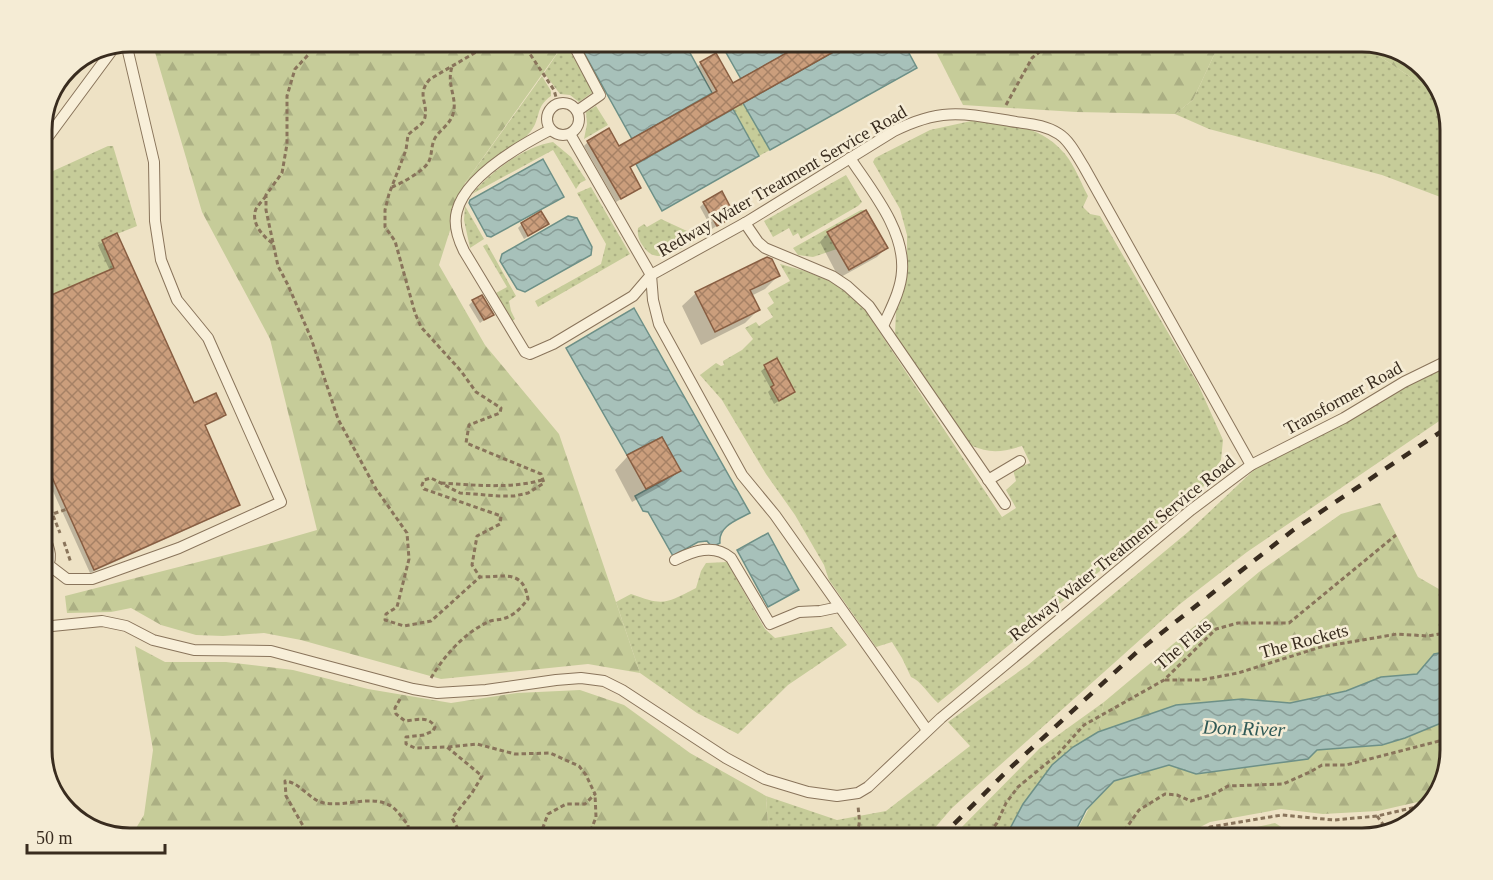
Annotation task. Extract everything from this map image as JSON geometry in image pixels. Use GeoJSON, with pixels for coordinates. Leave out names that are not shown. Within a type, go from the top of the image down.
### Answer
{"type":"FeatureCollection","features":[{"type":"Feature","properties":{"kind":"lane"},"geometry":{"type":"LineString","coordinates":[[53,568],[67,579],[92,579],[179,548],[280,502],[208,338],[177,300],[162,260],[155,221],[153,162],[128,52]]}},
{"type":"Feature","properties":{"kind":"lane"},"geometry":{"type":"LineString","coordinates":[[577,52],[600,95],[577,111]]}},
{"type":"Feature","properties":{"kind":"lane"},"geometry":{"type":"LineString","coordinates":[[53,130],[108,56]]}},
{"type":"Feature","properties":{"kind":"lane"},"geometry":{"type":"LineString","coordinates":[[558,104],[568,104],[577,111],[578,126],[570,134],[560,135],[550,130],[547,115],[549,110],[558,104]]}},
{"type":"Feature","properties":{"kind":"lane","name":"Redway Water Treatment Service Road"},"geometry":{"type":"LineString","coordinates":[[858,793],[868,788],[927,730],[1182,518],[1251,465],[1070,144],[1063,136],[1049,128],[959,113],[923,118],[894,131],[745,223],[651,276],[653,300],[659,324],[742,475],[775,515],[927,730]]}},
{"type":"Feature","properties":{"kind":"lane"},"geometry":{"type":"LineString","coordinates":[[550,130],[490,168],[476,181],[457,210],[458,238],[464,251],[525,352],[530,354],[633,296],[651,276],[570,134]]}},
{"type":"Feature","properties":{"kind":"lane"},"geometry":{"type":"LineString","coordinates":[[850,158],[887,217],[901,253],[900,284],[884,324]]}},
{"type":"Feature","properties":{"kind":"lane"},"geometry":{"type":"LineString","coordinates":[[745,223],[760,244],[772,253],[824,272],[847,286],[869,306],[884,324],[1005,504]]}},
{"type":"Feature","properties":{"kind":"lane","name":"Transformer Road"},"geometry":{"type":"LineString","coordinates":[[1251,465],[1344,418],[1404,382],[1440,364]]}},
{"type":"Feature","properties":{"kind":"lane"},"geometry":{"type":"LineString","coordinates":[[988,480],[1020,461]]}},
{"type":"Feature","properties":{"kind":"lane"},"geometry":{"type":"LineString","coordinates":[[675,560],[697,549],[724,552],[731,558],[770,624],[799,612],[839,607]]}},
{"type":"Feature","properties":{"kind":"lane"},"geometry":{"type":"LineString","coordinates":[[53,626],[102,621],[126,626],[153,639],[194,650],[271,651],[437,693],[486,690],[581,678],[604,681],[622,690],[726,758],[765,779],[808,792],[837,796],[858,793]]}},
{"type":"Feature","properties":{"kind":"path"},"geometry":{"type":"LineString","coordinates":[[274,244],[261,233],[255,215],[257,208],[282,173],[287,144],[287,96],[295,69],[308,55],[308,52]]}},
{"type":"Feature","properties":{"kind":"path"},"geometry":{"type":"LineString","coordinates":[[476,52],[430,79],[425,85],[423,93],[425,117],[422,124],[408,135],[406,150],[385,210],[385,227],[395,241],[421,327],[461,371],[476,392],[501,408],[500,413],[469,425],[466,443],[514,464],[534,470],[541,474],[544,483],[528,493],[514,496],[460,493],[431,478],[424,480],[422,485],[424,489],[501,516],[500,524],[477,536],[472,565],[480,577]]}},
{"type":"Feature","properties":{"kind":"path"},"geometry":{"type":"LineString","coordinates":[[529,52],[554,90],[558,104]]}},
{"type":"Feature","properties":{"kind":"path"},"geometry":{"type":"LineString","coordinates":[[1001,119],[1032,58],[1039,52]]}},
{"type":"Feature","properties":{"kind":"path"},"geometry":{"type":"LineString","coordinates":[[392,187],[409,178],[428,163],[435,139],[454,113],[454,99],[448,76],[452,66]]}},
{"type":"Feature","properties":{"kind":"path"},"geometry":{"type":"LineString","coordinates":[[266,195],[266,210],[278,266],[311,338],[338,419],[376,489],[407,533],[409,558],[403,587],[398,606],[386,614],[386,620],[404,626],[431,621],[480,577],[510,576],[519,578],[526,587],[528,599],[520,610],[506,618],[489,621],[458,643],[440,663],[424,690]]}},
{"type":"Feature","properties":{"kind":"path"},"geometry":{"type":"LineString","coordinates":[[440,482],[503,485],[527,484],[542,480]]}},
{"type":"Feature","properties":{"kind":"path"},"geometry":{"type":"LineString","coordinates":[[53,514],[67,509]]}},
{"type":"Feature","properties":{"kind":"path","name":"The Flats"},"geometry":{"type":"LineString","coordinates":[[993,828],[1005,803],[1018,787],[1058,754],[1084,725],[1164,680],[1216,629],[1238,623],[1289,623],[1396,535]]}},
{"type":"Feature","properties":{"kind":"path","name":"The Rockets"},"geometry":{"type":"LineString","coordinates":[[1164,680],[1201,680],[1238,673],[1321,647],[1397,634],[1428,636],[1440,634]]}},
{"type":"Feature","properties":{"kind":"path"},"geometry":{"type":"LineString","coordinates":[[402,686],[401,697],[394,708],[396,714],[405,721],[424,718],[435,727],[433,731],[424,735],[406,737],[406,744],[414,748],[477,744],[515,754],[550,753],[579,766],[595,794],[596,817],[592,828]]}},
{"type":"Feature","properties":{"kind":"path"},"geometry":{"type":"LineString","coordinates":[[1127,828],[1139,810],[1165,794],[1177,795],[1191,801],[1214,795],[1228,786],[1283,784],[1322,765],[1346,765],[1440,741]]}},
{"type":"Feature","properties":{"kind":"path"},"geometry":{"type":"LineString","coordinates":[[447,747],[482,776],[452,818],[458,828]]}},
{"type":"Feature","properties":{"kind":"path"},"geometry":{"type":"LineString","coordinates":[[304,828],[286,796],[285,781],[292,782],[323,803],[373,801],[390,805],[408,828]]}},
{"type":"Feature","properties":{"kind":"path"},"geometry":{"type":"LineString","coordinates":[[858,793],[858,828]]}},
{"type":"Feature","properties":{"kind":"path"},"geometry":{"type":"LineString","coordinates":[[543,828],[548,814],[566,804],[585,804],[595,794]]}},
{"type":"Feature","properties":{"kind":"path"},"geometry":{"type":"LineString","coordinates":[[1207,828],[1282,815],[1334,820],[1377,816],[1415,807]]}},
{"type":"Feature","properties":{"kind":"path"},"geometry":{"type":"LineString","coordinates":[[1377,816],[1383,825]]}},
{"type":"Feature","properties":{"kind":"green space"},"geometry":{"type":"Polygon","coordinates":[[[155,52],[558,52],[465,183],[439,265],[485,345],[559,434],[640,673],[588,664],[441,679],[301,640],[264,633],[196,635],[161,625],[131,608],[111,612],[67,613],[65,596],[317,530],[270,339],[202,212],[155,52]]]}},
{"type":"Feature","properties":{"kind":"green space"},"geometry":{"type":"Polygon","coordinates":[[[558,52],[571,52],[593,92],[579,102],[570,95],[560,94],[544,73],[558,52]]]}},
{"type":"Feature","properties":{"kind":"green space"},"geometry":{"type":"Polygon","coordinates":[[[936,52],[1215,52],[1193,100],[1175,114],[1076,112],[963,105],[936,52]]]}},
{"type":"Feature","properties":{"kind":"green space"},"geometry":{"type":"Polygon","coordinates":[[[1215,52],[1375,53],[1428,89],[1433,96],[1440,125],[1440,197],[1382,175],[1209,129],[1175,114],[1193,100],[1215,52]]]}},
{"type":"Feature","properties":{"kind":"green space"},"geometry":{"type":"Polygon","coordinates":[[[1375,53],[1402,63],[1418,75],[1428,89],[1375,53]]]}},
{"type":"Feature","properties":{"kind":"green space"},"geometry":{"type":"Polygon","coordinates":[[[542,76],[551,91],[551,96],[540,108],[531,131],[508,152],[465,183],[542,76]]]}},
{"type":"Feature","properties":{"kind":"green space"},"geometry":{"type":"Polygon","coordinates":[[[743,103],[770,150],[759,156],[733,109],[743,103]]]}},
{"type":"Feature","properties":{"kind":"green space"},"geometry":{"type":"Polygon","coordinates":[[[596,106],[608,125],[584,139],[587,124],[586,112],[596,106]]]}},
{"type":"Feature","properties":{"kind":"green space"},"geometry":{"type":"Polygon","coordinates":[[[971,121],[1010,125],[1034,131],[1055,144],[1065,154],[1088,196],[1083,207],[1090,214],[1100,216],[1198,384],[1223,440],[1221,460],[1203,487],[938,703],[911,677],[892,642],[876,647],[829,580],[824,565],[795,515],[766,474],[722,400],[700,375],[716,363],[724,365],[723,361],[742,350],[753,339],[745,328],[756,322],[759,326],[773,317],[767,308],[774,303],[768,293],[790,281],[780,264],[832,282],[861,304],[1002,517],[1016,508],[1006,490],[1016,481],[1013,470],[1030,463],[1022,446],[996,451],[970,445],[895,335],[896,310],[907,257],[907,235],[900,209],[873,162],[875,158],[930,130],[971,121]]]}},
{"type":"Feature","properties":{"kind":"green space"},"geometry":{"type":"Polygon","coordinates":[[[553,142],[571,157],[586,180],[576,189],[553,150],[472,194],[509,161],[530,149],[553,142]]]}},
{"type":"Feature","properties":{"kind":"green space"},"geometry":{"type":"Polygon","coordinates":[[[108,146],[113,146],[137,226],[102,240],[114,268],[53,294],[53,171],[108,146]]]}},
{"type":"Feature","properties":{"kind":"green space"},"geometry":{"type":"Polygon","coordinates":[[[846,175],[862,202],[858,206],[801,239],[798,233],[793,236],[789,228],[773,237],[764,221],[846,175]]]}},
{"type":"Feature","properties":{"kind":"green space"},"geometry":{"type":"Polygon","coordinates":[[[591,187],[630,254],[538,307],[535,301],[601,264],[606,244],[577,193],[591,187]]]}},
{"type":"Feature","properties":{"kind":"green space"},"geometry":{"type":"Polygon","coordinates":[[[465,206],[484,239],[470,248],[464,220],[465,206]]]}},
{"type":"Feature","properties":{"kind":"green space"},"geometry":{"type":"Polygon","coordinates":[[[861,210],[866,210],[828,232],[837,249],[813,257],[798,255],[793,248],[861,210]]]}},
{"type":"Feature","properties":{"kind":"green space"},"geometry":{"type":"Polygon","coordinates":[[[661,219],[689,232],[694,241],[668,255],[654,255],[648,252],[639,240],[638,228],[644,224],[647,227],[661,219]]]}},
{"type":"Feature","properties":{"kind":"green space"},"geometry":{"type":"Polygon","coordinates":[[[487,244],[516,296],[509,301],[515,319],[512,321],[496,293],[507,287],[483,246],[487,244]]]}},
{"type":"Feature","properties":{"kind":"green space"},"geometry":{"type":"Polygon","coordinates":[[[1440,365],[1440,420],[1247,552],[1180,604],[952,808],[935,828],[768,828],[766,796],[837,820],[886,811],[970,746],[948,722],[1028,665],[1188,532],[1255,469],[1440,365]]]}},
{"type":"Feature","properties":{"kind":"green space"},"geometry":{"type":"Polygon","coordinates":[[[1380,503],[1418,577],[1440,590],[1440,653],[1434,654],[1417,674],[1381,677],[1346,691],[1290,703],[1242,699],[1176,705],[1098,732],[1104,702],[1259,572],[1341,514],[1380,503]]]}},
{"type":"Feature","properties":{"kind":"green space"},"geometry":{"type":"Polygon","coordinates":[[[727,562],[765,629],[775,638],[832,627],[847,645],[788,685],[738,734],[697,713],[640,673],[616,602],[631,594],[658,602],[671,600],[696,588],[706,563],[727,562]]]}},
{"type":"Feature","properties":{"kind":"green space"},"geometry":{"type":"Polygon","coordinates":[[[135,646],[165,662],[226,662],[293,670],[368,689],[451,703],[517,693],[580,690],[624,705],[690,753],[766,796],[768,828],[136,828],[144,815],[153,750],[135,646]]]}},
{"type":"Feature","properties":{"kind":"green space"},"geometry":{"type":"Polygon","coordinates":[[[1104,702],[1098,732],[1073,747],[1023,804],[1010,828],[961,828],[1040,748],[1104,702]]]}},
{"type":"Feature","properties":{"kind":"green space"},"geometry":{"type":"Polygon","coordinates":[[[1440,724],[1438,770],[1435,780],[1421,801],[1378,811],[1323,814],[1281,809],[1210,822],[1198,828],[1078,828],[1089,808],[1114,781],[1169,765],[1197,774],[1317,750],[1382,745],[1440,724]]]}},
{"type":"Feature","properties":{"kind":"green space"},"geometry":{"type":"Polygon","coordinates":[[[1275,823],[1283,828],[1252,828],[1275,823]]]}},
{"type":"Feature","properties":{"kind":"water"},"geometry":{"type":"Polygon","coordinates":[[[584,52],[689,52],[712,93],[632,139],[584,52]]]}},
{"type":"Feature","properties":{"kind":"water"},"geometry":{"type":"Polygon","coordinates":[[[726,52],[788,52],[741,79],[726,52]]]}},
{"type":"Feature","properties":{"kind":"water"},"geometry":{"type":"Polygon","coordinates":[[[833,52],[908,52],[917,68],[770,150],[743,103],[833,52]]]}},
{"type":"Feature","properties":{"kind":"water"},"geometry":{"type":"Polygon","coordinates":[[[733,109],[759,156],[662,211],[636,164],[733,109]]]}},
{"type":"Feature","properties":{"kind":"water"},"geometry":{"type":"Polygon","coordinates":[[[543,159],[564,197],[491,237],[487,236],[469,203],[470,200],[543,159]]]}},
{"type":"Feature","properties":{"kind":"water"},"geometry":{"type":"Polygon","coordinates":[[[568,216],[577,218],[592,247],[591,255],[525,292],[517,289],[500,261],[502,254],[568,216]]]}},
{"type":"Feature","properties":{"kind":"water"},"geometry":{"type":"Polygon","coordinates":[[[634,308],[750,513],[725,528],[720,537],[720,543],[712,547],[707,541],[698,542],[673,556],[648,512],[643,511],[635,496],[680,471],[662,437],[627,455],[566,348],[634,308]]]}},
{"type":"Feature","properties":{"kind":"water"},"geometry":{"type":"Polygon","coordinates":[[[768,533],[799,590],[768,607],[737,550],[768,533]]]}},
{"type":"Feature","properties":{"kind":"water","name":"Don River"},"geometry":{"type":"Polygon","coordinates":[[[1440,653],[1440,724],[1405,738],[1382,745],[1317,750],[1308,759],[1196,774],[1169,765],[1114,781],[1086,810],[1077,828],[1010,828],[1023,804],[1052,765],[1073,747],[1098,732],[1176,705],[1242,699],[1290,703],[1346,691],[1381,677],[1417,674],[1434,654],[1440,653]]]}},
{"type":"Feature","properties":{"kind":"building"},"geometry":{"type":"Polygon","coordinates":[[[788,52],[833,52],[630,167],[641,188],[621,199],[587,141],[609,128],[619,146],[717,91],[700,62],[716,53],[733,83],[788,52]]]}},
{"type":"Feature","properties":{"kind":"building"},"geometry":{"type":"Polygon","coordinates":[[[722,191],[735,216],[717,226],[703,202],[722,191]]]}},
{"type":"Feature","properties":{"kind":"building"},"geometry":{"type":"Polygon","coordinates":[[[866,210],[888,248],[849,270],[827,232],[866,210]]]}},
{"type":"Feature","properties":{"kind":"building"},"geometry":{"type":"Polygon","coordinates":[[[541,211],[549,224],[528,236],[521,223],[541,211]]]}},
{"type":"Feature","properties":{"kind":"building"},"geometry":{"type":"Polygon","coordinates":[[[117,233],[194,403],[216,393],[226,415],[205,425],[240,505],[94,570],[53,479],[53,294],[114,268],[102,240],[117,233]]]}},
{"type":"Feature","properties":{"kind":"building"},"geometry":{"type":"Polygon","coordinates":[[[767,257],[772,259],[780,276],[750,290],[760,310],[715,332],[695,292],[767,257]]]}},
{"type":"Feature","properties":{"kind":"building"},"geometry":{"type":"Polygon","coordinates":[[[482,295],[494,315],[484,320],[472,300],[482,295]]]}},
{"type":"Feature","properties":{"kind":"building"},"geometry":{"type":"Polygon","coordinates":[[[777,358],[795,392],[779,401],[771,387],[774,385],[764,365],[777,358]]]}},
{"type":"Feature","properties":{"kind":"building"},"geometry":{"type":"Polygon","coordinates":[[[662,437],[681,471],[646,489],[627,455],[662,437]]]}},
{"type":"Feature","properties":{"kind":"railway"},"geometry":{"type":"LineString","coordinates":[[950,828],[1009,769],[1137,652],[1292,531],[1440,432]]}}]}
